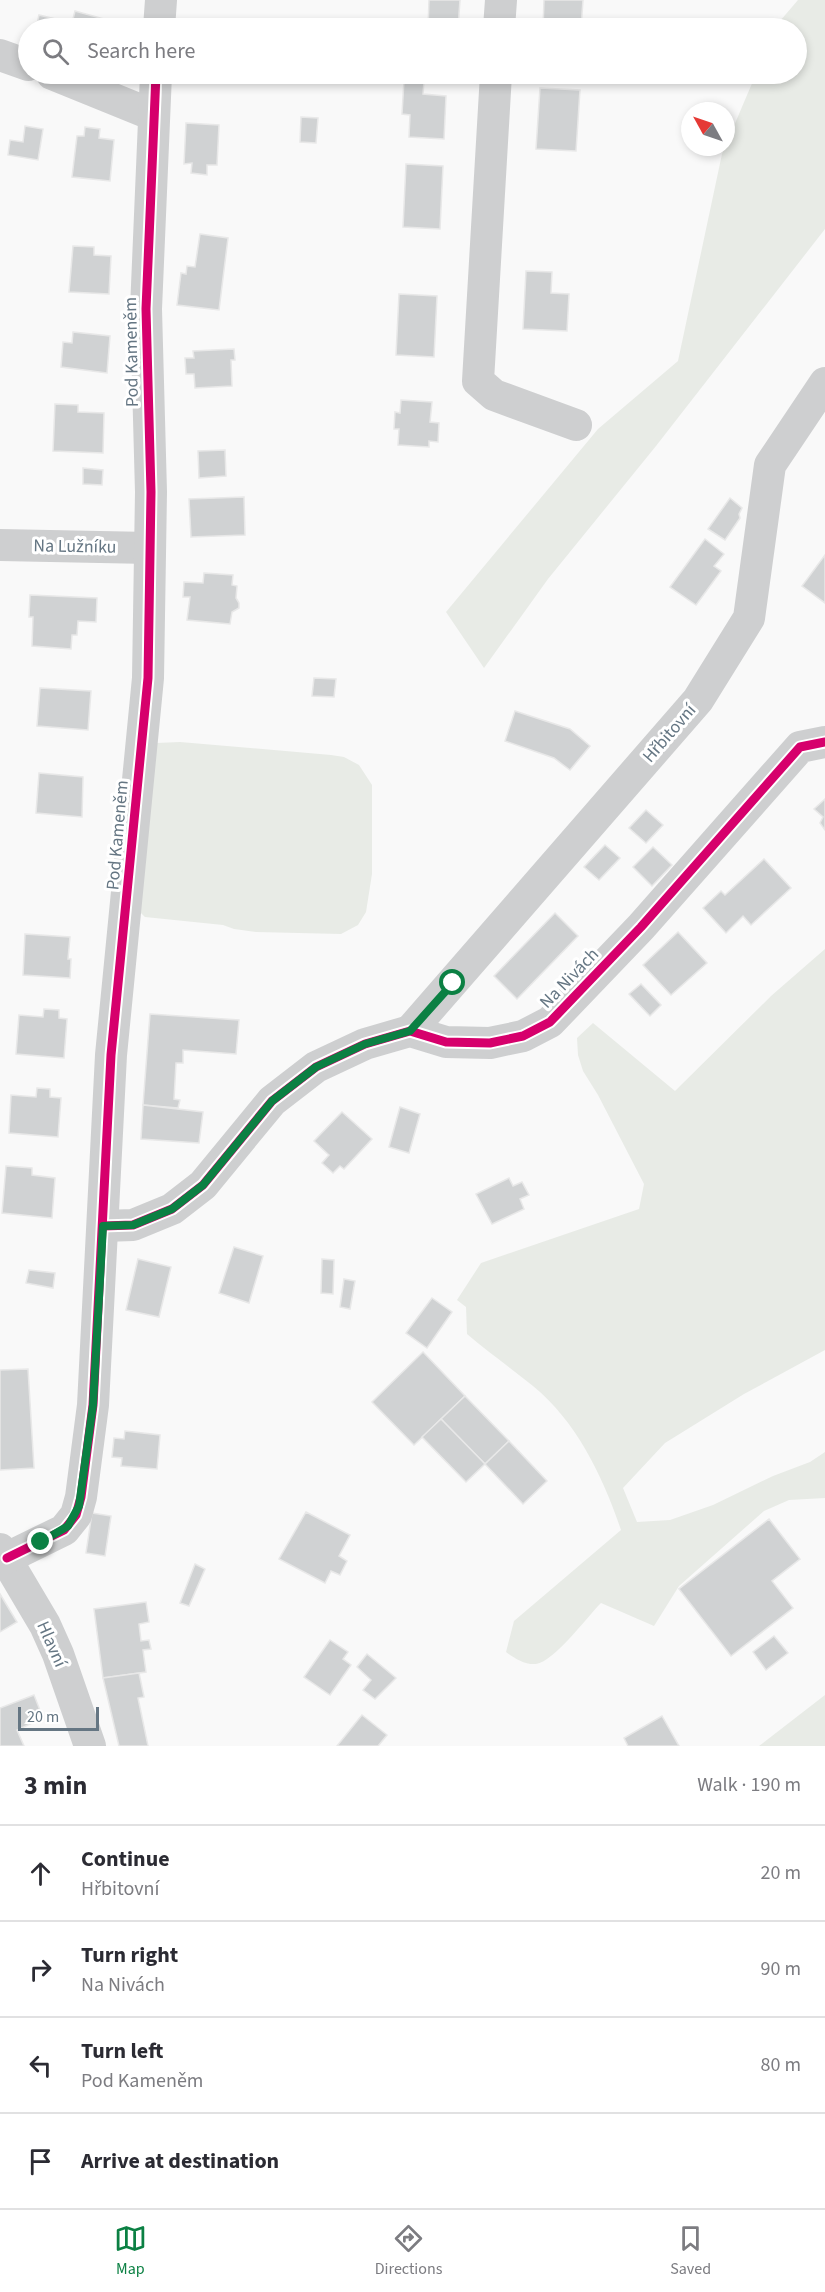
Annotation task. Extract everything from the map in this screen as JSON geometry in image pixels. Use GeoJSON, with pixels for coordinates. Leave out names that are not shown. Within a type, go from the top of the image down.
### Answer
{"type":"FeatureCollection","features":[{"type":"Feature","properties":{"kind":"street"},"geometry":{"type":"LineString","coordinates":[[160,18],[161,0]]}},
{"type":"Feature","properties":{"kind":"street"},"geometry":{"type":"LineString","coordinates":[[500,18],[501,0]]}},
{"type":"Feature","properties":{"kind":"street"},"geometry":{"type":"LineString","coordinates":[[0,55],[18,61]]}},
{"type":"Feature","properties":{"kind":"street"},"geometry":{"type":"LineString","coordinates":[[77,84],[153,115]]}},
{"type":"Feature","properties":{"kind":"street","name":"Pod Kameněm"},"geometry":{"type":"LineString","coordinates":[[3,1553],[64,1530],[73,1520],[79,1506],[93,1405],[111,1055],[148,678],[151,492],[146,309],[155,84]]}},
{"type":"Feature","properties":{"kind":"street"},"geometry":{"type":"LineString","coordinates":[[495,84],[478,381],[494,395],[576,425]]}},
{"type":"Feature","properties":{"kind":"street","name":"Hřbitovní"},"geometry":{"type":"LineString","coordinates":[[410,1031],[698,700],[749,618],[770,465],[825,383]]}},
{"type":"Feature","properties":{"kind":"street","name":"Na Lužníku"},"geometry":{"type":"LineString","coordinates":[[0,544],[150,548]]}},
{"type":"Feature","properties":{"kind":"street","name":"Na Nivách"},"geometry":{"type":"LineString","coordinates":[[410,1031],[447,1042],[490,1043],[523,1036],[550,1022],[641,927],[800,747],[825,742]]}},
{"type":"Feature","properties":{"kind":"street"},"geometry":{"type":"LineString","coordinates":[[103,1226],[133,1225],[172,1209],[203,1185],[272,1101],[316,1067],[365,1044],[410,1031]]}},
{"type":"Feature","properties":{"kind":"street","name":"Hlavní"},"geometry":{"type":"LineString","coordinates":[[3,1553],[45,1625],[58,1654],[90,1746]]}},
{"type":"Feature","properties":{"kind":"shaded area"},"geometry":{"type":"Polygon","coordinates":[[[798,0],[825,0],[825,229],[656,446],[548,579],[484,668],[446,612],[598,429],[678,361],[722,156],[735,156],[735,123],[752,84],[807,84],[807,18],[783,18],[798,0]]]}},
{"type":"Feature","properties":{"kind":"shaded area"},"geometry":{"type":"Polygon","coordinates":[[[180,742],[331,755],[344,757],[359,765],[372,785],[372,874],[366,912],[358,925],[341,934],[256,932],[223,925],[145,917],[140,912],[156,743],[180,742]]]}},
{"type":"Feature","properties":{"kind":"shaded area"},"geometry":{"type":"Polygon","coordinates":[[[825,949],[825,1350],[744,1394],[665,1443],[623,1488],[637,1522],[670,1520],[713,1505],[773,1476],[810,1462],[825,1452],[825,1498],[789,1500],[764,1511],[679,1586],[654,1626],[601,1603],[570,1638],[544,1661],[536,1664],[520,1661],[506,1652],[514,1621],[621,1530],[597,1471],[563,1416],[533,1386],[467,1334],[466,1307],[457,1300],[481,1263],[639,1209],[644,1184],[583,1071],[578,1055],[577,1038],[593,1023],[675,1091],[771,996],[825,949]]]}},
{"type":"Feature","properties":{"kind":"shaded area"},"geometry":{"type":"Polygon","coordinates":[[[825,1695],[825,1746],[759,1746],[825,1695]]]}},
{"type":"Feature","properties":{"kind":"building"},"geometry":{"type":"Polygon","coordinates":[[[429,0],[460,0],[459,18],[428,18],[429,0]]]}},
{"type":"Feature","properties":{"kind":"building"},"geometry":{"type":"Polygon","coordinates":[[[544,0],[583,0],[582,18],[543,18],[544,0]]]}},
{"type":"Feature","properties":{"kind":"building"},"geometry":{"type":"Polygon","coordinates":[[[75,11],[100,18],[73,18],[75,11]]]}},
{"type":"Feature","properties":{"kind":"building"},"geometry":{"type":"Polygon","coordinates":[[[404,84],[424,84],[423,94],[446,96],[444,139],[409,137],[410,115],[402,114],[404,84]]]}},
{"type":"Feature","properties":{"kind":"building"},"geometry":{"type":"Polygon","coordinates":[[[540,88],[580,90],[576,151],[536,149],[540,88]]]}},
{"type":"Feature","properties":{"kind":"building"},"geometry":{"type":"Polygon","coordinates":[[[301,117],[318,118],[316,143],[300,142],[301,117]]]}},
{"type":"Feature","properties":{"kind":"building"},"geometry":{"type":"Polygon","coordinates":[[[186,123],[219,125],[217,165],[207,165],[207,175],[191,173],[192,163],[184,164],[186,123]]]}},
{"type":"Feature","properties":{"kind":"building"},"geometry":{"type":"Polygon","coordinates":[[[25,126],[43,129],[38,160],[8,155],[10,140],[23,142],[25,126]]]}},
{"type":"Feature","properties":{"kind":"building"},"geometry":{"type":"Polygon","coordinates":[[[85,127],[100,129],[99,138],[114,140],[110,181],[72,177],[77,136],[84,136],[85,127]]]}},
{"type":"Feature","properties":{"kind":"building"},"geometry":{"type":"Polygon","coordinates":[[[406,164],[443,166],[440,229],[403,227],[406,164]]]}},
{"type":"Feature","properties":{"kind":"building"},"geometry":{"type":"Polygon","coordinates":[[[200,234],[228,238],[219,310],[177,305],[181,273],[186,274],[187,266],[195,267],[200,234]]]}},
{"type":"Feature","properties":{"kind":"building"},"geometry":{"type":"Polygon","coordinates":[[[73,246],[94,247],[94,255],[111,256],[109,294],[69,292],[73,246]]]}},
{"type":"Feature","properties":{"kind":"building"},"geometry":{"type":"Polygon","coordinates":[[[526,271],[552,272],[551,293],[569,294],[567,331],[523,329],[526,271]]]}},
{"type":"Feature","properties":{"kind":"building"},"geometry":{"type":"Polygon","coordinates":[[[399,294],[437,296],[434,357],[396,355],[399,294]]]}},
{"type":"Feature","properties":{"kind":"building"},"geometry":{"type":"Polygon","coordinates":[[[73,332],[110,336],[107,373],[61,367],[63,342],[72,343],[73,332]]]}},
{"type":"Feature","properties":{"kind":"building"},"geometry":{"type":"Polygon","coordinates":[[[234,349],[235,360],[231,360],[232,386],[195,388],[194,374],[186,374],[185,358],[194,358],[193,351],[234,349]]]}},
{"type":"Feature","properties":{"kind":"building"},"geometry":{"type":"Polygon","coordinates":[[[401,400],[432,402],[430,422],[439,423],[438,442],[429,441],[429,447],[398,445],[399,429],[394,429],[395,412],[400,413],[401,400]]]}},
{"type":"Feature","properties":{"kind":"building"},"geometry":{"type":"Polygon","coordinates":[[[55,404],[78,405],[78,412],[104,413],[103,453],[53,451],[55,404]]]}},
{"type":"Feature","properties":{"kind":"building"},"geometry":{"type":"Polygon","coordinates":[[[225,450],[226,476],[199,478],[198,451],[225,450]]]}},
{"type":"Feature","properties":{"kind":"building"},"geometry":{"type":"Polygon","coordinates":[[[83,468],[103,470],[102,485],[83,484],[83,468]]]}},
{"type":"Feature","properties":{"kind":"building"},"geometry":{"type":"Polygon","coordinates":[[[244,497],[245,535],[191,537],[189,499],[244,497]]]}},
{"type":"Feature","properties":{"kind":"building"},"geometry":{"type":"Polygon","coordinates":[[[730,498],[742,508],[740,518],[725,540],[708,529],[730,498]]]}},
{"type":"Feature","properties":{"kind":"building"},"geometry":{"type":"Polygon","coordinates":[[[705,539],[724,554],[714,566],[721,571],[696,605],[670,587],[705,539]]]}},
{"type":"Feature","properties":{"kind":"building"},"geometry":{"type":"Polygon","coordinates":[[[825,555],[825,603],[802,586],[825,555]]]}},
{"type":"Feature","properties":{"kind":"building"},"geometry":{"type":"Polygon","coordinates":[[[204,573],[233,575],[232,585],[237,586],[236,598],[239,608],[232,612],[230,624],[187,620],[190,597],[183,597],[184,582],[203,583],[204,573]]]}},
{"type":"Feature","properties":{"kind":"building"},"geometry":{"type":"Polygon","coordinates":[[[30,595],[97,598],[96,622],[78,621],[77,635],[72,635],[71,649],[32,646],[33,617],[29,617],[30,595]]]}},
{"type":"Feature","properties":{"kind":"building"},"geometry":{"type":"Polygon","coordinates":[[[314,678],[336,679],[334,697],[312,696],[314,678]]]}},
{"type":"Feature","properties":{"kind":"building"},"geometry":{"type":"Polygon","coordinates":[[[40,688],[91,691],[88,730],[37,726],[40,688]]]}},
{"type":"Feature","properties":{"kind":"building"},"geometry":{"type":"Polygon","coordinates":[[[515,711],[570,729],[590,746],[570,770],[554,758],[505,741],[515,711]]]}},
{"type":"Feature","properties":{"kind":"building"},"geometry":{"type":"Polygon","coordinates":[[[39,773],[83,777],[82,817],[36,813],[39,773]]]}},
{"type":"Feature","properties":{"kind":"building"},"geometry":{"type":"Polygon","coordinates":[[[825,799],[825,830],[820,823],[823,817],[814,809],[825,799]]]}},
{"type":"Feature","properties":{"kind":"building"},"geometry":{"type":"Polygon","coordinates":[[[646,810],[663,825],[646,843],[629,828],[646,810]]]}},
{"type":"Feature","properties":{"kind":"building"},"geometry":{"type":"Polygon","coordinates":[[[605,845],[620,858],[599,880],[584,867],[605,845]]]}},
{"type":"Feature","properties":{"kind":"building"},"geometry":{"type":"Polygon","coordinates":[[[653,847],[672,865],[652,886],[633,867],[653,847]]]}},
{"type":"Feature","properties":{"kind":"building"},"geometry":{"type":"Polygon","coordinates":[[[764,859],[791,888],[751,925],[743,916],[726,933],[703,908],[721,891],[725,895],[764,859]]]}},
{"type":"Feature","properties":{"kind":"building"},"geometry":{"type":"Polygon","coordinates":[[[555,913],[578,936],[517,999],[494,976],[555,913]]]}},
{"type":"Feature","properties":{"kind":"building"},"geometry":{"type":"Polygon","coordinates":[[[678,932],[707,963],[671,995],[643,965],[678,932]]]}},
{"type":"Feature","properties":{"kind":"building"},"geometry":{"type":"Polygon","coordinates":[[[25,934],[70,937],[68,959],[71,959],[70,978],[23,975],[25,934]]]}},
{"type":"Feature","properties":{"kind":"building"},"geometry":{"type":"Polygon","coordinates":[[[641,984],[661,1005],[650,1016],[629,994],[641,984]]]}},
{"type":"Feature","properties":{"kind":"building"},"geometry":{"type":"Polygon","coordinates":[[[44,1009],[59,1010],[59,1018],[67,1019],[64,1058],[16,1054],[19,1015],[43,1017],[44,1009]]]}},
{"type":"Feature","properties":{"kind":"building"},"geometry":{"type":"Polygon","coordinates":[[[150,1014],[239,1020],[236,1054],[183,1050],[183,1063],[176,1063],[174,1099],[180,1100],[178,1108],[143,1105],[150,1014]]]}},
{"type":"Feature","properties":{"kind":"building"},"geometry":{"type":"Polygon","coordinates":[[[37,1088],[50,1089],[50,1097],[61,1098],[58,1137],[9,1133],[11,1095],[36,1097],[37,1088]]]}},
{"type":"Feature","properties":{"kind":"building"},"geometry":{"type":"Polygon","coordinates":[[[143,1105],[203,1112],[199,1143],[141,1139],[143,1105]]]}},
{"type":"Feature","properties":{"kind":"building"},"geometry":{"type":"Polygon","coordinates":[[[400,1107],[420,1114],[409,1153],[389,1147],[400,1107]]]}},
{"type":"Feature","properties":{"kind":"building"},"geometry":{"type":"Polygon","coordinates":[[[342,1112],[372,1139],[344,1169],[340,1166],[333,1173],[322,1163],[329,1155],[314,1141],[342,1112]]]}},
{"type":"Feature","properties":{"kind":"building"},"geometry":{"type":"Polygon","coordinates":[[[6,1166],[32,1168],[32,1175],[55,1178],[52,1218],[2,1213],[6,1166]]]}},
{"type":"Feature","properties":{"kind":"building"},"geometry":{"type":"Polygon","coordinates":[[[509,1178],[513,1186],[522,1182],[529,1195],[520,1199],[524,1209],[492,1224],[476,1194],[509,1178]]]}},
{"type":"Feature","properties":{"kind":"building"},"geometry":{"type":"Polygon","coordinates":[[[234,1247],[263,1256],[249,1303],[219,1293],[234,1247]]]}},
{"type":"Feature","properties":{"kind":"building"},"geometry":{"type":"Polygon","coordinates":[[[138,1259],[171,1267],[159,1317],[126,1310],[138,1259]]]}},
{"type":"Feature","properties":{"kind":"building"},"geometry":{"type":"Polygon","coordinates":[[[322,1259],[334,1260],[333,1294],[321,1293],[322,1259]]]}},
{"type":"Feature","properties":{"kind":"building"},"geometry":{"type":"Polygon","coordinates":[[[29,1270],[55,1273],[53,1288],[26,1283],[29,1270]]]}},
{"type":"Feature","properties":{"kind":"building"},"geometry":{"type":"Polygon","coordinates":[[[344,1279],[355,1281],[350,1309],[340,1307],[344,1279]]]}},
{"type":"Feature","properties":{"kind":"building"},"geometry":{"type":"Polygon","coordinates":[[[432,1298],[452,1312],[427,1348],[406,1333],[432,1298]]]}},
{"type":"Feature","properties":{"kind":"building"},"geometry":{"type":"Polygon","coordinates":[[[423,1352],[465,1396],[414,1445],[372,1402],[423,1352]]]}},
{"type":"Feature","properties":{"kind":"building"},"geometry":{"type":"Polygon","coordinates":[[[28,1369],[34,1468],[0,1470],[0,1370],[28,1369]]]}},
{"type":"Feature","properties":{"kind":"building"},"geometry":{"type":"Polygon","coordinates":[[[465,1396],[509,1441],[485,1464],[441,1419],[465,1396]]]}},
{"type":"Feature","properties":{"kind":"building"},"geometry":{"type":"Polygon","coordinates":[[[441,1419],[485,1464],[466,1482],[422,1437],[441,1419]]]}},
{"type":"Feature","properties":{"kind":"building"},"geometry":{"type":"Polygon","coordinates":[[[125,1431],[160,1435],[157,1469],[121,1466],[122,1458],[112,1457],[114,1438],[124,1439],[125,1431]]]}},
{"type":"Feature","properties":{"kind":"building"},"geometry":{"type":"Polygon","coordinates":[[[509,1441],[547,1481],[523,1504],[485,1464],[509,1441]]]}},
{"type":"Feature","properties":{"kind":"building"},"geometry":{"type":"Polygon","coordinates":[[[306,1512],[350,1535],[339,1556],[347,1561],[340,1575],[331,1571],[325,1583],[279,1559],[306,1512]]]}},
{"type":"Feature","properties":{"kind":"building"},"geometry":{"type":"Polygon","coordinates":[[[92,1513],[111,1516],[105,1556],[86,1553],[92,1513]]]}},
{"type":"Feature","properties":{"kind":"building"},"geometry":{"type":"Polygon","coordinates":[[[769,1519],[800,1559],[772,1581],[793,1608],[731,1656],[679,1589],[769,1519]]]}},
{"type":"Feature","properties":{"kind":"building"},"geometry":{"type":"Polygon","coordinates":[[[195,1564],[205,1569],[189,1606],[180,1603],[195,1564]]]}},
{"type":"Feature","properties":{"kind":"building"},"geometry":{"type":"Polygon","coordinates":[[[0,1594],[17,1622],[0,1632],[0,1594]]]}},
{"type":"Feature","properties":{"kind":"building"},"geometry":{"type":"Polygon","coordinates":[[[146,1602],[149,1622],[139,1624],[141,1641],[149,1640],[151,1649],[143,1650],[146,1672],[103,1678],[94,1609],[146,1602]]]}},
{"type":"Feature","properties":{"kind":"building"},"geometry":{"type":"Polygon","coordinates":[[[774,1636],[788,1653],[766,1670],[753,1652],[774,1636]]]}},
{"type":"Feature","properties":{"kind":"building"},"geometry":{"type":"Polygon","coordinates":[[[330,1640],[348,1652],[343,1659],[351,1665],[330,1695],[304,1677],[330,1640]]]}},
{"type":"Feature","properties":{"kind":"building"},"geometry":{"type":"Polygon","coordinates":[[[367,1654],[396,1678],[375,1699],[363,1690],[371,1680],[357,1667],[367,1654]]]}},
{"type":"Feature","properties":{"kind":"building"},"geometry":{"type":"Polygon","coordinates":[[[139,1673],[144,1697],[138,1698],[148,1746],[119,1746],[103,1678],[139,1673]]]}},
{"type":"Feature","properties":{"kind":"building"},"geometry":{"type":"Polygon","coordinates":[[[34,1695],[43,1718],[17,1730],[24,1746],[0,1746],[0,1708],[34,1695]]]}},
{"type":"Feature","properties":{"kind":"building"},"geometry":{"type":"Polygon","coordinates":[[[362,1715],[387,1735],[378,1746],[337,1746],[362,1715]]]}},
{"type":"Feature","properties":{"kind":"building"},"geometry":{"type":"Polygon","coordinates":[[[662,1716],[679,1746],[628,1746],[624,1738],[662,1716]]]}},
{"type":"Feature","properties":{"kind":"cycle path"},"geometry":{"type":"LineString","coordinates":[[7,1558],[64,1530],[76,1515],[81,1497],[93,1405],[111,1055],[148,678],[151,492],[146,309],[156,84]]}},
{"type":"Feature","properties":{"kind":"cycle path"},"geometry":{"type":"LineString","coordinates":[[103,1226],[133,1225],[172,1209],[203,1185],[272,1101],[316,1067],[365,1044],[410,1031],[446,1042],[490,1043],[523,1036],[550,1022],[641,927],[800,747],[825,742]]}},
{"type":"Feature","properties":{"kind":"route"},"geometry":{"type":"LineString","coordinates":[[41,1542],[64,1530],[76,1515],[79,1506],[93,1405],[103,1226],[133,1225],[172,1209],[203,1185],[272,1101],[316,1067],[365,1044],[410,1031],[453,983]]}}]}
